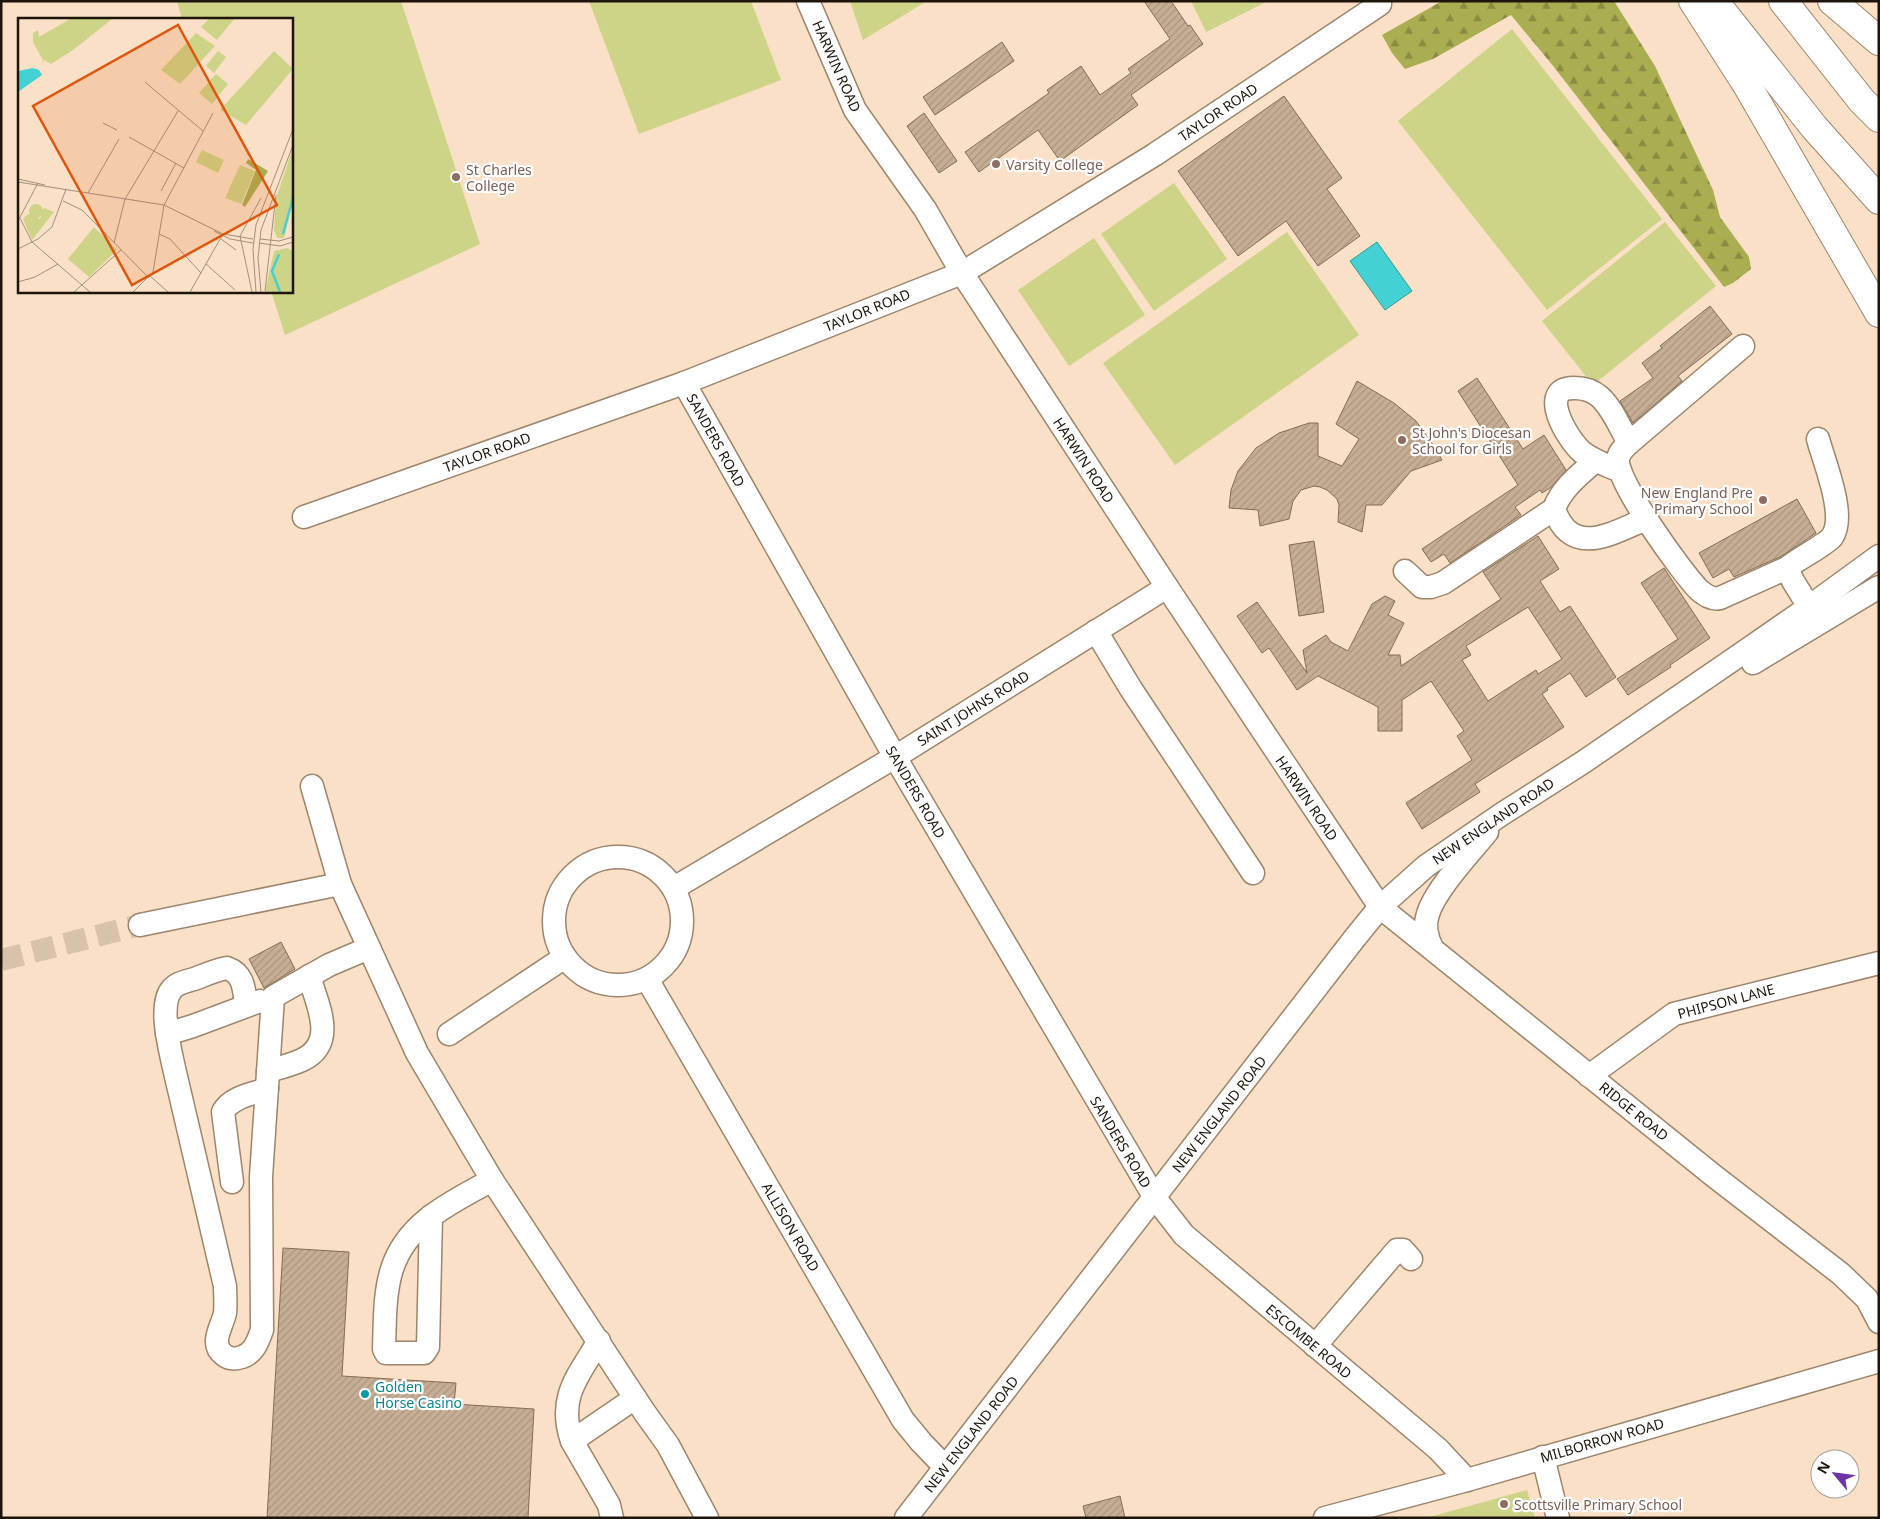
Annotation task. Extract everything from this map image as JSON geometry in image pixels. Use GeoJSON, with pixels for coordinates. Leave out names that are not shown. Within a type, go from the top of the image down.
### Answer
{"type":"FeatureCollection","features":[{"type":"Feature","properties":{"kind":"highway"},"geometry":{"type":"LineString","coordinates":[[1693,1],[1748,85],[1879,313]]}},
{"type":"Feature","properties":{"kind":"highway"},"geometry":{"type":"LineString","coordinates":[[1714,1],[1814,127],[1879,200]]}},
{"type":"Feature","properties":{"kind":"highway"},"geometry":{"type":"LineString","coordinates":[[1783,1],[1862,101],[1879,118]]}},
{"type":"Feature","properties":{"kind":"highway"},"geometry":{"type":"LineString","coordinates":[[1832,1],[1879,41]]}},
{"type":"Feature","properties":{"kind":"street","name":"HARWIN ROAD"},"geometry":{"type":"LineString","coordinates":[[808,1],[855,110],[925,209],[962,273],[1380,908]]}},
{"type":"Feature","properties":{"kind":"street","name":"TAYLOR ROAD"},"geometry":{"type":"LineString","coordinates":[[304,518],[684,382],[962,273],[1154,155],[1380,4]]}},
{"type":"Feature","properties":{"kind":"street"},"geometry":{"type":"LineString","coordinates":[[1743,346],[1629,443],[1620,452],[1618,459],[1620,471],[1646,519],[1700,591],[1714,600],[1787,568],[1827,542],[1836,529],[1835,500],[1818,439]]}},
{"type":"Feature","properties":{"kind":"street","name":"SANDERS ROAD"},"geometry":{"type":"LineString","coordinates":[[684,382],[895,757],[1155,1198]]}},
{"type":"Feature","properties":{"kind":"street"},"geometry":{"type":"LineString","coordinates":[[1620,471],[1595,460],[1582,452],[1571,441],[1558,414],[1557,395],[1564,388],[1581,388],[1595,393],[1608,407],[1629,443]]}},
{"type":"Feature","properties":{"kind":"street"},"geometry":{"type":"LineString","coordinates":[[1404,571],[1422,587],[1431,587],[1443,583],[1554,509],[1557,500],[1566,488],[1595,460]]}},
{"type":"Feature","properties":{"kind":"street"},"geometry":{"type":"LineString","coordinates":[[1554,509],[1564,528],[1572,535],[1584,540],[1602,536],[1646,519]]}},
{"type":"Feature","properties":{"kind":"street","name":"NEW ENGLAND ROAD"},"geometry":{"type":"LineString","coordinates":[[906,1518],[1354,939],[1380,908],[1426,866],[1502,814],[1582,763],[1809,607],[1876,565]]}},
{"type":"Feature","properties":{"kind":"street"},"geometry":{"type":"LineString","coordinates":[[1787,568],[1809,607]]}},
{"type":"Feature","properties":{"kind":"street","name":"SAINT JOHNS ROAD"},"geometry":{"type":"LineString","coordinates":[[674,888],[895,757],[1167,587]]}},
{"type":"Feature","properties":{"kind":"street","name":"NEW ENGLAND ROAD"},"geometry":{"type":"LineString","coordinates":[[1582,763],[1879,588]]}},
{"type":"Feature","properties":{"kind":"street"},"geometry":{"type":"LineString","coordinates":[[1096,631],[1131,689],[1253,873]]}},
{"type":"Feature","properties":{"kind":"street"},"geometry":{"type":"LineString","coordinates":[[1744,652],[1751,659],[1770,652]]}},
{"type":"Feature","properties":{"kind":"street"},"geometry":{"type":"LineString","coordinates":[[312,786],[340,884],[417,1053],[492,1180],[668,1445],[708,1518]]}},
{"type":"Feature","properties":{"kind":"street"},"geometry":{"type":"LineString","coordinates":[[1432,948],[1426,938],[1427,915],[1438,893],[1502,814]]}},
{"type":"Feature","properties":{"kind":"street"},"geometry":{"type":"LineString","coordinates":[[624,856],[644,862],[661,872],[674,888],[682,913],[680,940],[668,963],[647,979],[617,986],[588,978],[565,957],[556,939],[554,918],[558,898],[569,880],[584,866],[604,858],[624,856]]}},
{"type":"Feature","properties":{"kind":"street"},"geometry":{"type":"LineString","coordinates":[[140,926],[340,884]]}},
{"type":"Feature","properties":{"kind":"street","name":"RIDGE ROAD"},"geometry":{"type":"LineString","coordinates":[[1380,908],[1714,1176],[1842,1274],[1867,1299],[1879,1322]]}},
{"type":"Feature","properties":{"kind":"street"},"geometry":{"type":"LineString","coordinates":[[167,1034],[273,997],[329,965],[369,948]]}},
{"type":"Feature","properties":{"kind":"street"},"geometry":{"type":"LineString","coordinates":[[449,1034],[565,957]]}},
{"type":"Feature","properties":{"kind":"street","name":"PHIPSON LANE"},"geometry":{"type":"LineString","coordinates":[[1589,1076],[1674,1014],[1879,963]]}},
{"type":"Feature","properties":{"kind":"street"},"geometry":{"type":"LineString","coordinates":[[246,1005],[244,985],[236,973],[226,968],[181,983],[173,988],[168,996],[166,1009],[167,1034],[225,1286],[225,1311],[216,1343],[222,1354],[227,1357],[240,1358],[252,1351],[262,1330],[261,1177],[273,997]]}},
{"type":"Feature","properties":{"kind":"street"},"geometry":{"type":"LineString","coordinates":[[232,1182],[223,1112],[226,1107],[302,1060],[317,1046],[322,1038],[324,1032],[322,1020],[309,976]]}},
{"type":"Feature","properties":{"kind":"street","name":"ALLISON ROAD"},"geometry":{"type":"LineString","coordinates":[[647,979],[903,1420],[945,1467]]}},
{"type":"Feature","properties":{"kind":"street"},"geometry":{"type":"LineString","coordinates":[[204,1193],[232,1182],[261,1177]]}},
{"type":"Feature","properties":{"kind":"street"},"geometry":{"type":"LineString","coordinates":[[431,1216],[428,1347],[424,1353],[386,1352],[384,1349],[387,1296],[392,1269],[403,1246],[419,1226],[431,1216],[440,1209],[492,1180]]}},
{"type":"Feature","properties":{"kind":"street","name":"ESCOMBE ROAD"},"geometry":{"type":"LineString","coordinates":[[1155,1198],[1184,1235],[1438,1450],[1467,1480]]}},
{"type":"Feature","properties":{"kind":"street"},"geometry":{"type":"LineString","coordinates":[[1315,1346],[1396,1250],[1403,1250],[1411,1259]]}},
{"type":"Feature","properties":{"kind":"street"},"geometry":{"type":"LineString","coordinates":[[225,1286],[261,1274]]}},
{"type":"Feature","properties":{"kind":"street"},"geometry":{"type":"LineString","coordinates":[[599,1341],[568,1395],[567,1422],[572,1441],[609,1505],[612,1518]]}},
{"type":"Feature","properties":{"kind":"street","name":"MILBORROW ROAD"},"geometry":{"type":"LineString","coordinates":[[1325,1518],[1467,1480],[1879,1361]]}},
{"type":"Feature","properties":{"kind":"street"},"geometry":{"type":"LineString","coordinates":[[572,1441],[640,1405]]}},
{"type":"Feature","properties":{"kind":"street"},"geometry":{"type":"LineString","coordinates":[[640,1405],[655,1451]]}},
{"type":"Feature","properties":{"kind":"street"},"geometry":{"type":"LineString","coordinates":[[1543,1457],[1558,1518]]}},
{"type":"Feature","properties":{"kind":"green space"},"geometry":{"type":"Polygon","coordinates":[[[177,1],[401,1],[480,244],[285,335],[271,292],[292,292],[292,18],[182,18],[177,1]]]}},
{"type":"Feature","properties":{"kind":"green space"},"geometry":{"type":"Polygon","coordinates":[[[589,1],[751,1],[781,80],[639,134],[589,1]]]}},
{"type":"Feature","properties":{"kind":"green space"},"geometry":{"type":"Polygon","coordinates":[[[850,1],[927,1],[863,40],[850,1]]]}},
{"type":"Feature","properties":{"kind":"green space"},"geometry":{"type":"Polygon","coordinates":[[[1191,1],[1268,1],[1206,32],[1191,1]]]}},
{"type":"Feature","properties":{"kind":"green space"},"geometry":{"type":"Polygon","coordinates":[[[1442,1],[1614,1],[1655,66],[1713,190],[1720,217],[1749,257],[1751,269],[1733,283],[1724,287],[1554,67],[1511,15],[1433,59],[1405,69],[1392,53],[1382,35],[1442,1]]]}},
{"type":"Feature","properties":{"kind":"green space"},"geometry":{"type":"Polygon","coordinates":[[[1512,29],[1662,219],[1547,310],[1398,121],[1512,29]]]}},
{"type":"Feature","properties":{"kind":"green space"},"geometry":{"type":"Polygon","coordinates":[[[1174,183],[1227,259],[1154,311],[1101,234],[1174,183]]]}},
{"type":"Feature","properties":{"kind":"green space"},"geometry":{"type":"Polygon","coordinates":[[[1665,222],[1716,286],[1593,385],[1542,321],[1665,222]]]}},
{"type":"Feature","properties":{"kind":"green space"},"geometry":{"type":"Polygon","coordinates":[[[1287,232],[1359,335],[1175,465],[1103,363],[1287,232]]]}},
{"type":"Feature","properties":{"kind":"green space"},"geometry":{"type":"Polygon","coordinates":[[[1094,238],[1145,315],[1069,366],[1018,290],[1094,238]]]}},
{"type":"Feature","properties":{"kind":"green space","name":"Scottsville Primary School"},"geometry":{"type":"Polygon","coordinates":[[[1527,1490],[1535,1518],[1426,1518],[1527,1490]]]}},
{"type":"Feature","properties":{"kind":"water"},"geometry":{"type":"Polygon","coordinates":[[[1377,242],[1412,291],[1385,310],[1350,261],[1377,242]]]}},
{"type":"Feature","properties":{"kind":"building"},"geometry":{"type":"Polygon","coordinates":[[[1144,1],[1171,1],[1203,44],[1131,95],[1138,105],[1060,161],[1038,130],[979,172],[965,152],[1049,93],[1047,90],[1081,66],[1100,95],[1131,73],[1128,69],[1170,39],[1144,1]]]}},
{"type":"Feature","properties":{"kind":"building"},"geometry":{"type":"Polygon","coordinates":[[[1002,42],[1014,61],[935,115],[923,97],[1002,42]]]}},
{"type":"Feature","properties":{"kind":"building"},"geometry":{"type":"Polygon","coordinates":[[[1284,96],[1342,178],[1327,189],[1360,236],[1318,266],[1286,221],[1238,256],[1178,171],[1284,96]]]}},
{"type":"Feature","properties":{"kind":"building"},"geometry":{"type":"Polygon","coordinates":[[[924,113],[957,161],[939,173],[907,126],[924,113]]]}},
{"type":"Feature","properties":{"kind":"building"},"geometry":{"type":"Polygon","coordinates":[[[1710,306],[1732,334],[1678,376],[1682,381],[1633,423],[1620,401],[1653,378],[1642,363],[1710,306]]]}},
{"type":"Feature","properties":{"kind":"building"},"geometry":{"type":"Polygon","coordinates":[[[1477,378],[1523,449],[1544,435],[1566,470],[1550,488],[1542,493],[1540,490],[1515,507],[1521,515],[1450,563],[1444,554],[1431,562],[1422,549],[1518,485],[1458,391],[1477,378]]]}},
{"type":"Feature","properties":{"kind":"building"},"geometry":{"type":"Polygon","coordinates":[[[1357,381],[1394,403],[1416,421],[1442,460],[1411,471],[1382,505],[1366,505],[1362,532],[1338,522],[1339,505],[1337,499],[1327,490],[1320,487],[1314,486],[1301,490],[1293,501],[1289,519],[1260,526],[1258,510],[1229,508],[1231,490],[1238,471],[1256,448],[1279,433],[1309,423],[1318,423],[1318,456],[1342,466],[1359,439],[1336,424],[1357,381]]]}},
{"type":"Feature","properties":{"kind":"building"},"geometry":{"type":"Polygon","coordinates":[[[1797,499],[1816,533],[1780,557],[1734,577],[1729,569],[1713,578],[1699,553],[1797,499]]]}},
{"type":"Feature","properties":{"kind":"building"},"geometry":{"type":"Polygon","coordinates":[[[1538,536],[1559,569],[1540,581],[1560,612],[1570,606],[1616,677],[1586,697],[1570,673],[1547,688],[1548,690],[1542,694],[1564,727],[1475,784],[1480,792],[1422,829],[1406,803],[1472,760],[1457,736],[1464,731],[1431,681],[1402,700],[1402,731],[1378,731],[1378,707],[1318,676],[1297,690],[1269,648],[1262,653],[1237,616],[1257,602],[1307,673],[1303,650],[1326,635],[1331,642],[1348,651],[1372,604],[1385,596],[1395,601],[1388,615],[1404,623],[1388,655],[1400,655],[1401,666],[1501,599],[1483,572],[1538,536]],[[1528,607],[1466,646],[1471,655],[1462,660],[1488,701],[1536,670],[1538,674],[1562,659],[1528,607]]]}},
{"type":"Feature","properties":{"kind":"building"},"geometry":{"type":"Polygon","coordinates":[[[1314,541],[1324,612],[1299,616],[1289,545],[1314,541]]]}},
{"type":"Feature","properties":{"kind":"building"},"geometry":{"type":"Polygon","coordinates":[[[1664,568],[1710,638],[1670,665],[1671,667],[1628,695],[1617,679],[1678,639],[1641,583],[1664,568]]]}},
{"type":"Feature","properties":{"kind":"building"},"geometry":{"type":"Polygon","coordinates":[[[281,942],[295,969],[264,988],[249,959],[281,942]]]}},
{"type":"Feature","properties":{"kind":"building","name":"Golden Horse Casino"},"geometry":{"type":"Polygon","coordinates":[[[283,1248],[349,1252],[342,1376],[456,1383],[454,1404],[534,1409],[528,1518],[267,1518],[283,1248]]]}},
{"type":"Feature","properties":{"kind":"building"},"geometry":{"type":"Polygon","coordinates":[[[1120,1496],[1125,1518],[1086,1518],[1083,1506],[1120,1496]]]}},
{"type":"Feature","properties":{"kind":"tunnel"},"geometry":{"type":"LineString","coordinates":[[1,960],[140,925]]}},
{"type":"Feature","properties":{"kind":"place","name":"Varsity College"},"geometry":{"type":"Point","coordinates":[996,164]}},
{"type":"Feature","properties":{"kind":"place","name":"St Charles College"},"geometry":{"type":"Point","coordinates":[456,177]}},
{"type":"Feature","properties":{"kind":"place","name":"St John's Diocesan School for Girls"},"geometry":{"type":"Point","coordinates":[1402,440]}},
{"type":"Feature","properties":{"kind":"place","name":"New England Pre Primary School"},"geometry":{"type":"Point","coordinates":[1763,500]}},
{"type":"Feature","properties":{"kind":"place","name":"Golden Horse Casino"},"geometry":{"type":"Point","coordinates":[365,1394]}},
{"type":"Feature","properties":{"kind":"place","name":"Scottsville Primary School"},"geometry":{"type":"Point","coordinates":[1504,1504]}}]}
